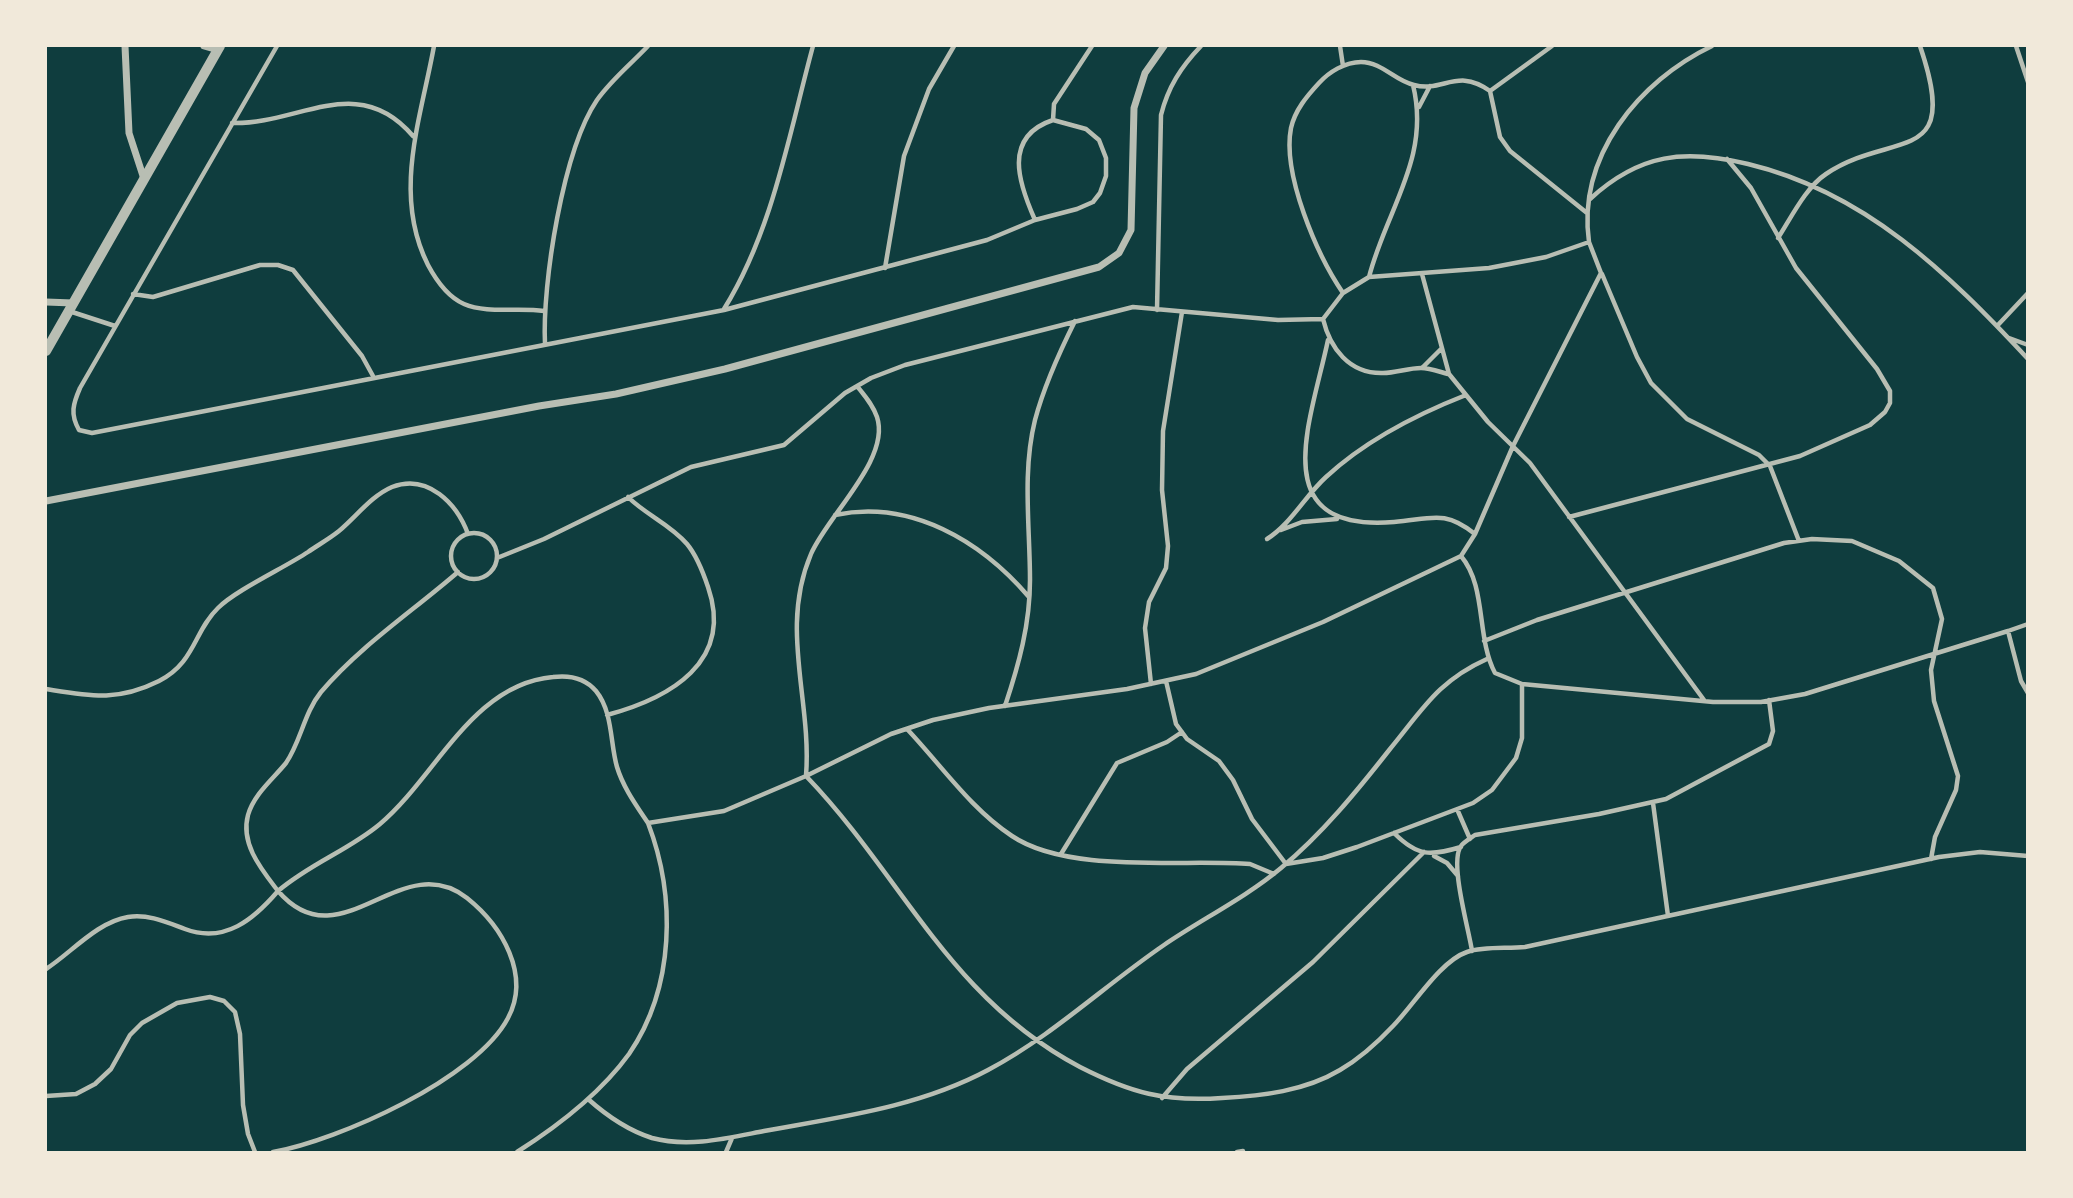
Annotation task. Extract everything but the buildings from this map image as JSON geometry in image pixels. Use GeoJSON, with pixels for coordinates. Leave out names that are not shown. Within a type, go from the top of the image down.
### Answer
{"type":"FeatureCollection","features":[{"type":"Feature","properties":{"kind":"street"},"geometry":{"type":"LineString","coordinates":[[125,46],[129,133],[144,179]]}},
{"type":"Feature","properties":{"kind":"street"},"geometry":{"type":"LineString","coordinates":[[46,351],[219,48],[204,46]]}},
{"type":"Feature","properties":{"kind":"street"},"geometry":{"type":"LineString","coordinates":[[46,501],[640,388],[725,369],[1099,267],[1119,253],[1131,230],[1134,108],[1145,73],[1164,46]]}},
{"type":"Feature","properties":{"kind":"street"},"geometry":{"type":"LineString","coordinates":[[46,302],[71,307]]}},
{"type":"Feature","properties":{"kind":"lane"},"geometry":{"type":"LineString","coordinates":[[276,46],[80,388],[73,406],[73,418],[79,430],[92,433],[373,376],[724,310],[986,240],[1035,220],[1093,202],[1100,193],[1106,176],[1106,159],[1099,140],[1086,129],[1053,120],[1029,134],[1020,150],[1018,166],[1021,183],[1035,220]]}},
{"type":"Feature","properties":{"kind":"lane"},"geometry":{"type":"LineString","coordinates":[[434,46],[414,136],[411,187],[414,226],[432,273],[446,290],[464,304],[544,311]]}},
{"type":"Feature","properties":{"kind":"lane"},"geometry":{"type":"LineString","coordinates":[[545,344],[544,311],[561,209],[583,130],[595,103],[613,79],[648,46]]}},
{"type":"Feature","properties":{"kind":"lane"},"geometry":{"type":"LineString","coordinates":[[724,310],[738,287],[781,172],[813,46]]}},
{"type":"Feature","properties":{"kind":"lane"},"geometry":{"type":"LineString","coordinates":[[885,268],[896,190],[911,132],[929,89],[954,46]]}},
{"type":"Feature","properties":{"kind":"lane"},"geometry":{"type":"LineString","coordinates":[[1053,120],[1054,104],[1092,46]]}},
{"type":"Feature","properties":{"kind":"lane"},"geometry":{"type":"LineString","coordinates":[[1157,310],[1161,115],[1167,92],[1186,62],[1201,46]]}},
{"type":"Feature","properties":{"kind":"lane"},"geometry":{"type":"LineString","coordinates":[[1340,46],[1343,66]]}},
{"type":"Feature","properties":{"kind":"lane"},"geometry":{"type":"LineString","coordinates":[[1490,91],[1552,46]]}},
{"type":"Feature","properties":{"kind":"lane"},"geometry":{"type":"LineString","coordinates":[[1712,46],[1669,72],[1636,102],[1606,145],[1596,169],[1587,213],[1589,242],[1637,357],[1660,393],[1687,419],[1759,455],[1770,466],[1799,541]]}},
{"type":"Feature","properties":{"kind":"lane"},"geometry":{"type":"LineString","coordinates":[[1778,238],[1815,184],[1840,165],[1910,144],[1925,131],[1932,114],[1933,97],[1920,46]]}},
{"type":"Feature","properties":{"kind":"lane"},"geometry":{"type":"LineString","coordinates":[[2016,46],[2028,82]]}},
{"type":"Feature","properties":{"kind":"lane"},"geometry":{"type":"LineString","coordinates":[[1343,293],[1318,251],[1298,188],[1290,150],[1297,112],[1325,76],[1343,66],[1360,62],[1382,67],[1413,85],[1430,86],[1458,79],[1480,84],[1490,91],[1500,137],[1510,151],[1587,213]]}},
{"type":"Feature","properties":{"kind":"lane"},"geometry":{"type":"LineString","coordinates":[[1369,277],[1415,154],[1418,107],[1413,85]]}},
{"type":"Feature","properties":{"kind":"lane"},"geometry":{"type":"LineString","coordinates":[[1418,107],[1430,86]]}},
{"type":"Feature","properties":{"kind":"lane"},"geometry":{"type":"LineString","coordinates":[[232,123],[247,123],[318,106],[368,104],[389,113],[414,136]]}},
{"type":"Feature","properties":{"kind":"lane"},"geometry":{"type":"LineString","coordinates":[[1590,199],[1620,176],[1669,157],[1697,153],[1815,184],[1846,200],[1889,230],[1997,326],[2028,359]]}},
{"type":"Feature","properties":{"kind":"lane"},"geometry":{"type":"LineString","coordinates":[[1569,517],[1654,493],[1770,466],[1835,443],[1870,425],[1885,412],[1890,403],[1890,391],[1877,369],[1823,304],[1778,238],[1751,188],[1727,159]]}},
{"type":"Feature","properties":{"kind":"lane"},"geometry":{"type":"LineString","coordinates":[[1323,319],[1343,293],[1369,277],[1489,268],[1546,257],[1589,242]]}},
{"type":"Feature","properties":{"kind":"lane"},"geometry":{"type":"LineString","coordinates":[[134,294],[153,297],[260,265],[278,265],[293,270],[362,356],[373,376]]}},
{"type":"Feature","properties":{"kind":"lane"},"geometry":{"type":"LineString","coordinates":[[648,823],[724,811],[907,729],[1005,706],[1152,684],[1196,674],[1251,653],[1461,556],[1475,534],[1513,446],[1601,273]]}},
{"type":"Feature","properties":{"kind":"lane"},"geometry":{"type":"LineString","coordinates":[[1422,274],[1449,374],[1513,446],[1569,517],[1704,701]]}},
{"type":"Feature","properties":{"kind":"lane"},"geometry":{"type":"LineString","coordinates":[[1997,326],[2028,293]]}},
{"type":"Feature","properties":{"kind":"lane"},"geometry":{"type":"LineString","coordinates":[[71,307],[115,326]]}},
{"type":"Feature","properties":{"kind":"lane"},"geometry":{"type":"LineString","coordinates":[[497,558],[691,467],[784,445],[857,386],[905,365],[1133,307],[1278,320],[1323,319]]}},
{"type":"Feature","properties":{"kind":"lane"},"geometry":{"type":"LineString","coordinates":[[1152,684],[1145,628],[1149,602],[1166,568],[1168,547],[1162,490],[1163,431],[1182,312]]}},
{"type":"Feature","properties":{"kind":"lane"},"geometry":{"type":"LineString","coordinates":[[1323,319],[1328,340],[1339,355],[1359,369],[1379,373],[1422,368],[1449,374]]}},
{"type":"Feature","properties":{"kind":"lane"},"geometry":{"type":"LineString","coordinates":[[1005,706],[1023,651],[1029,597],[1027,493],[1034,422],[1075,321]]}},
{"type":"Feature","properties":{"kind":"lane"},"geometry":{"type":"LineString","coordinates":[[2007,337],[2028,345]]}},
{"type":"Feature","properties":{"kind":"lane"},"geometry":{"type":"LineString","coordinates":[[1328,340],[1306,454],[1306,482],[1310,492],[1328,513],[1340,519],[1364,524],[1443,517],[1458,520],[1475,534]]}},
{"type":"Feature","properties":{"kind":"lane"},"geometry":{"type":"LineString","coordinates":[[1422,368],[1441,348]]}},
{"type":"Feature","properties":{"kind":"lane"},"geometry":{"type":"LineString","coordinates":[[857,386],[878,419],[878,441],[859,480],[811,553],[801,585],[796,615],[795,647],[807,727],[806,776],[832,804],[959,971],[1037,1041],[1107,1081],[1163,1098],[1183,1101],[1230,1098],[1311,1085],[1360,1056],[1393,1027],[1450,962],[1472,951],[1525,947],[1931,859],[1980,852],[2028,856]]}},
{"type":"Feature","properties":{"kind":"lane"},"geometry":{"type":"LineString","coordinates":[[1280,530],[1310,492],[1350,456],[1412,418],[1466,395]]}},
{"type":"Feature","properties":{"kind":"lane"},"geometry":{"type":"LineString","coordinates":[[46,689],[100,698],[128,694],[161,680],[189,657],[217,608],[338,531],[373,499],[392,487],[412,483],[432,489],[450,502],[462,517],[468,534]]}},
{"type":"Feature","properties":{"kind":"lane"},"geometry":{"type":"LineString","coordinates":[[607,715],[651,701],[676,687],[708,652],[715,631],[715,606],[701,568],[689,546],[674,529],[628,497]]}},
{"type":"Feature","properties":{"kind":"lane"},"geometry":{"type":"LineString","coordinates":[[834,515],[862,509],[887,510],[928,522],[979,551],[1005,571],[1029,597]]}},
{"type":"Feature","properties":{"kind":"lane"},"geometry":{"type":"LineString","coordinates":[[1267,539],[1280,530],[1302,522],[1340,519]]}},
{"type":"Feature","properties":{"kind":"lane"},"geometry":{"type":"LineString","coordinates":[[468,534],[489,538],[497,558],[492,571],[479,578],[464,577],[458,572],[452,558],[452,550],[468,534]]}},
{"type":"Feature","properties":{"kind":"lane"},"geometry":{"type":"LineString","coordinates":[[1484,642],[1537,620],[1784,543],[1852,541],[1899,561],[1933,589],[1940,603],[1940,637],[1933,655],[1934,701],[1958,776],[1956,790],[1935,836],[1931,859]]}},
{"type":"Feature","properties":{"kind":"lane"},"geometry":{"type":"LineString","coordinates":[[1461,556],[1469,566],[1474,582],[1487,659],[1494,673],[1522,684],[1704,701],[1769,700],[1805,694],[2028,624]]}},
{"type":"Feature","properties":{"kind":"lane"},"geometry":{"type":"LineString","coordinates":[[273,1153],[344,1131],[439,1082],[492,1039],[508,1020],[516,1000],[518,980],[511,954],[499,935],[467,899],[450,887],[434,882],[412,885],[364,908],[336,915],[310,914],[291,906],[278,891],[255,860],[248,839],[248,815],[287,761],[321,693],[356,657],[458,572]]}},
{"type":"Feature","properties":{"kind":"lane"},"geometry":{"type":"LineString","coordinates":[[2008,631],[2021,681],[2028,693]]}},
{"type":"Feature","properties":{"kind":"lane"},"geometry":{"type":"LineString","coordinates":[[588,1099],[628,1128],[653,1138],[680,1142],[732,1138],[861,1113],[937,1092],[986,1071],[1037,1041],[1156,951],[1274,874],[1359,787],[1434,692],[1457,674],[1487,659]]}},
{"type":"Feature","properties":{"kind":"lane"},"geometry":{"type":"LineString","coordinates":[[46,969],[102,928],[124,918],[157,919],[206,934],[224,932],[254,916],[302,871],[377,827],[425,779],[490,702],[513,688],[542,678],[566,676],[585,682],[596,692],[607,715],[618,768],[648,823],[662,866],[667,896],[664,959],[639,1038],[610,1077],[588,1099],[517,1153]]}},
{"type":"Feature","properties":{"kind":"lane"},"geometry":{"type":"LineString","coordinates":[[1166,681],[1176,724],[1182,732],[1219,761],[1233,780],[1252,819],[1286,864]]}},
{"type":"Feature","properties":{"kind":"lane"},"geometry":{"type":"LineString","coordinates":[[1286,864],[1323,858],[1394,833],[1457,809],[1492,790],[1516,758],[1522,738],[1522,684]]}},
{"type":"Feature","properties":{"kind":"lane"},"geometry":{"type":"LineString","coordinates":[[1433,855],[1461,846],[1475,835],[1653,803],[1688,789],[1769,744],[1773,731],[1769,700]]}},
{"type":"Feature","properties":{"kind":"lane"},"geometry":{"type":"LineString","coordinates":[[907,729],[994,822],[1033,848],[1061,854],[1135,861],[1250,864],[1274,874]]}},
{"type":"Feature","properties":{"kind":"lane"},"geometry":{"type":"LineString","coordinates":[[1061,854],[1117,763],[1167,742],[1182,732]]}},
{"type":"Feature","properties":{"kind":"lane"},"geometry":{"type":"LineString","coordinates":[[1653,803],[1668,916]]}},
{"type":"Feature","properties":{"kind":"lane"},"geometry":{"type":"LineString","coordinates":[[1457,809],[1470,839]]}},
{"type":"Feature","properties":{"kind":"lane"},"geometry":{"type":"LineString","coordinates":[[1394,833],[1404,844],[1447,863],[1458,876]]}},
{"type":"Feature","properties":{"kind":"lane"},"geometry":{"type":"LineString","coordinates":[[1461,846],[1457,858],[1458,876],[1472,951]]}},
{"type":"Feature","properties":{"kind":"lane"},"geometry":{"type":"LineString","coordinates":[[1163,1098],[1187,1069],[1312,962],[1424,852]]}},
{"type":"Feature","properties":{"kind":"lane"},"geometry":{"type":"LineString","coordinates":[[46,1096],[76,1094],[95,1084],[111,1069],[130,1035],[142,1023],[177,1003],[210,997],[224,1001],[236,1012],[240,1034],[243,1105],[255,1153]]}},
{"type":"Feature","properties":{"kind":"lane"},"geometry":{"type":"LineString","coordinates":[[726,1153],[732,1138]]}},
{"type":"Feature","properties":{"kind":"lane"},"geometry":{"type":"LineString","coordinates":[[1237,1153],[1243,1151]]}}]}
